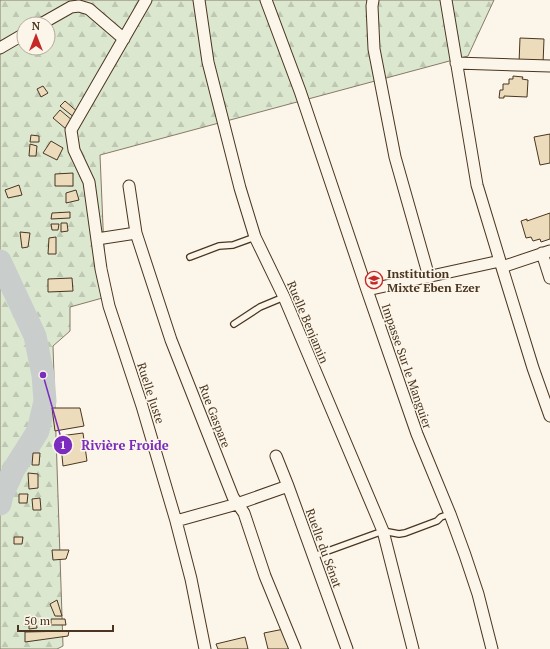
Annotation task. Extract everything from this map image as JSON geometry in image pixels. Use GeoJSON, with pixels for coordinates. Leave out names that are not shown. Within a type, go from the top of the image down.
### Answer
{"type":"FeatureCollection","features":[{"type":"Feature","properties":{"kind":"street","name":"Ruelle Benjamin"},"geometry":{"type":"LineString","coordinates":[[199,0],[208,62],[240,188],[256,237],[284,298],[383,531],[413,649]]}},
{"type":"Feature","properties":{"kind":"street","name":"Impasse Sur le Manguier"},"geometry":{"type":"LineString","coordinates":[[266,0],[300,91],[417,434],[450,514],[478,594],[492,649]]}},
{"type":"Feature","properties":{"kind":"street"},"geometry":{"type":"LineString","coordinates":[[373,0],[374,49],[395,157],[429,277]]}},
{"type":"Feature","properties":{"kind":"street"},"geometry":{"type":"LineString","coordinates":[[446,0],[476,185],[531,361],[550,416]]}},
{"type":"Feature","properties":{"kind":"street","name":"Ruelle Juste"},"geometry":{"type":"LineString","coordinates":[[141,2],[124,39],[71,130],[74,150],[89,182],[101,269],[109,306],[142,406],[176,521],[191,579],[205,649]]}},
{"type":"Feature","properties":{"kind":"street"},"geometry":{"type":"LineString","coordinates":[[55,16],[71,7],[79,6],[89,9],[124,39]]}},
{"type":"Feature","properties":{"kind":"street"},"geometry":{"type":"LineString","coordinates":[[0,48],[16,39]]}},
{"type":"Feature","properties":{"kind":"street"},"geometry":{"type":"LineString","coordinates":[[456,63],[550,66]]}},
{"type":"Feature","properties":{"kind":"street","name":"Rue Gaspare"},"geometry":{"type":"LineString","coordinates":[[129,186],[136,233],[171,340],[233,497],[244,513],[265,576],[295,649]]}},
{"type":"Feature","properties":{"kind":"street"},"geometry":{"type":"LineString","coordinates":[[97,239],[136,233]]}},
{"type":"Feature","properties":{"kind":"street"},"geometry":{"type":"LineString","coordinates":[[367,290],[501,264],[546,252],[550,278]]}},
{"type":"Feature","properties":{"kind":"street","name":"Ruelle du Sénat"},"geometry":{"type":"LineString","coordinates":[[276,456],[347,649]]}},
{"type":"Feature","properties":{"kind":"street"},"geometry":{"type":"LineString","coordinates":[[176,521],[237,504],[288,486]]}},
{"type":"Feature","properties":{"kind":"lane"},"geometry":{"type":"LineString","coordinates":[[190,257],[219,246],[233,245],[256,237]]}},
{"type":"Feature","properties":{"kind":"lane"},"geometry":{"type":"LineString","coordinates":[[234,324],[260,307],[284,298]]}},
{"type":"Feature","properties":{"kind":"lane"},"geometry":{"type":"LineString","coordinates":[[314,556],[383,531],[399,534],[405,533],[437,521],[450,514]]}},
{"type":"Feature","properties":{"kind":"green space"},"geometry":{"type":"Polygon","coordinates":[[[0,0],[494,0],[468,56],[100,155],[106,297],[70,307],[70,331],[53,346],[63,646],[57,649],[0,649],[0,0]]]}},
{"type":"Feature","properties":{"kind":"building"},"geometry":{"type":"Polygon","coordinates":[[[520,38],[544,39],[543,64],[519,63],[520,38]]]}},
{"type":"Feature","properties":{"kind":"building"},"geometry":{"type":"Polygon","coordinates":[[[513,76],[523,77],[522,79],[528,80],[527,97],[504,96],[504,98],[499,98],[500,90],[503,90],[503,84],[509,84],[509,79],[513,79],[513,76]]]}},
{"type":"Feature","properties":{"kind":"building"},"geometry":{"type":"Polygon","coordinates":[[[43,86],[48,93],[41,97],[37,89],[43,86]]]}},
{"type":"Feature","properties":{"kind":"building"},"geometry":{"type":"Polygon","coordinates":[[[65,101],[79,113],[75,118],[60,106],[65,101]]]}},
{"type":"Feature","properties":{"kind":"building"},"geometry":{"type":"Polygon","coordinates":[[[60,110],[73,121],[66,129],[53,118],[60,110]]]}},
{"type":"Feature","properties":{"kind":"building"},"geometry":{"type":"Polygon","coordinates":[[[550,134],[550,163],[540,165],[534,137],[550,134]]]}},
{"type":"Feature","properties":{"kind":"building"},"geometry":{"type":"Polygon","coordinates":[[[31,135],[39,136],[39,142],[30,142],[31,135]]]}},
{"type":"Feature","properties":{"kind":"building"},"geometry":{"type":"Polygon","coordinates":[[[51,141],[63,148],[57,160],[43,153],[51,141]]]}},
{"type":"Feature","properties":{"kind":"building"},"geometry":{"type":"Polygon","coordinates":[[[30,144],[37,146],[36,156],[29,156],[30,144]]]}},
{"type":"Feature","properties":{"kind":"building"},"geometry":{"type":"Polygon","coordinates":[[[73,173],[73,186],[55,186],[55,174],[73,173]]]}},
{"type":"Feature","properties":{"kind":"building"},"geometry":{"type":"Polygon","coordinates":[[[19,185],[22,195],[8,198],[5,190],[19,185]]]}},
{"type":"Feature","properties":{"kind":"building"},"geometry":{"type":"Polygon","coordinates":[[[76,190],[79,200],[66,203],[66,193],[76,190]]]}},
{"type":"Feature","properties":{"kind":"building"},"geometry":{"type":"Polygon","coordinates":[[[70,212],[70,218],[51,219],[52,213],[70,212]]]}},
{"type":"Feature","properties":{"kind":"building"},"geometry":{"type":"Polygon","coordinates":[[[550,213],[550,239],[541,242],[540,239],[533,241],[531,237],[526,238],[521,221],[527,219],[527,221],[550,213]]]}},
{"type":"Feature","properties":{"kind":"building"},"geometry":{"type":"Polygon","coordinates":[[[61,223],[67,223],[68,231],[61,232],[61,223]]]}},
{"type":"Feature","properties":{"kind":"building"},"geometry":{"type":"Polygon","coordinates":[[[51,224],[59,224],[58,230],[52,230],[51,224]]]}},
{"type":"Feature","properties":{"kind":"building"},"geometry":{"type":"Polygon","coordinates":[[[20,232],[30,233],[28,247],[22,248],[20,232]]]}},
{"type":"Feature","properties":{"kind":"building"},"geometry":{"type":"Polygon","coordinates":[[[56,237],[56,254],[48,254],[49,238],[56,237]]]}},
{"type":"Feature","properties":{"kind":"building"},"geometry":{"type":"Polygon","coordinates":[[[72,278],[73,291],[48,292],[48,279],[72,278]]]}},
{"type":"Feature","properties":{"kind":"building"},"geometry":{"type":"Polygon","coordinates":[[[52,408],[80,408],[84,426],[55,431],[52,408]]]}},
{"type":"Feature","properties":{"kind":"building"},"geometry":{"type":"Polygon","coordinates":[[[83,433],[87,461],[63,466],[60,436],[83,433]]]}},
{"type":"Feature","properties":{"kind":"building"},"geometry":{"type":"Polygon","coordinates":[[[33,453],[40,453],[39,465],[32,465],[33,453]]]}},
{"type":"Feature","properties":{"kind":"building"},"geometry":{"type":"Polygon","coordinates":[[[28,473],[38,474],[38,488],[29,489],[28,473]]]}},
{"type":"Feature","properties":{"kind":"building"},"geometry":{"type":"Polygon","coordinates":[[[19,494],[28,494],[27,503],[19,503],[19,494]]]}},
{"type":"Feature","properties":{"kind":"building"},"geometry":{"type":"Polygon","coordinates":[[[40,498],[41,510],[33,510],[32,499],[40,498]]]}},
{"type":"Feature","properties":{"kind":"building"},"geometry":{"type":"Polygon","coordinates":[[[14,537],[23,537],[22,544],[14,544],[14,537]]]}},
{"type":"Feature","properties":{"kind":"building"},"geometry":{"type":"Polygon","coordinates":[[[52,550],[69,550],[66,559],[53,560],[52,550]]]}},
{"type":"Feature","properties":{"kind":"building"},"geometry":{"type":"Polygon","coordinates":[[[57,600],[62,616],[55,616],[50,604],[57,600]]]}},
{"type":"Feature","properties":{"kind":"building"},"geometry":{"type":"Polygon","coordinates":[[[51,619],[65,619],[66,625],[51,625],[51,619]]]}},
{"type":"Feature","properties":{"kind":"building"},"geometry":{"type":"Polygon","coordinates":[[[29,621],[36,621],[37,628],[29,629],[29,621]]]}},
{"type":"Feature","properties":{"kind":"building"},"geometry":{"type":"Polygon","coordinates":[[[284,629],[290,649],[268,649],[264,633],[284,629]]]}},
{"type":"Feature","properties":{"kind":"building"},"geometry":{"type":"Polygon","coordinates":[[[69,631],[68,636],[25,642],[25,632],[69,631]]]}},
{"type":"Feature","properties":{"kind":"building"},"geometry":{"type":"Polygon","coordinates":[[[245,637],[248,649],[218,649],[216,644],[245,637]]]}},
{"type":"Feature","properties":{"kind":"waterway"},"geometry":{"type":"LineString","coordinates":[[0,261],[35,336],[43,375],[45,401],[38,431],[14,469],[2,495],[0,504]]}},
{"type":"Feature","properties":{"kind":"place","name":"Institution Mixte Eben Ezer"},"geometry":{"type":"Point","coordinates":[374,280]}},
{"type":"Feature","properties":{"kind":"place","name":"Rivière Froide"},"geometry":{"type":"Point","coordinates":[43,375]}}]}
